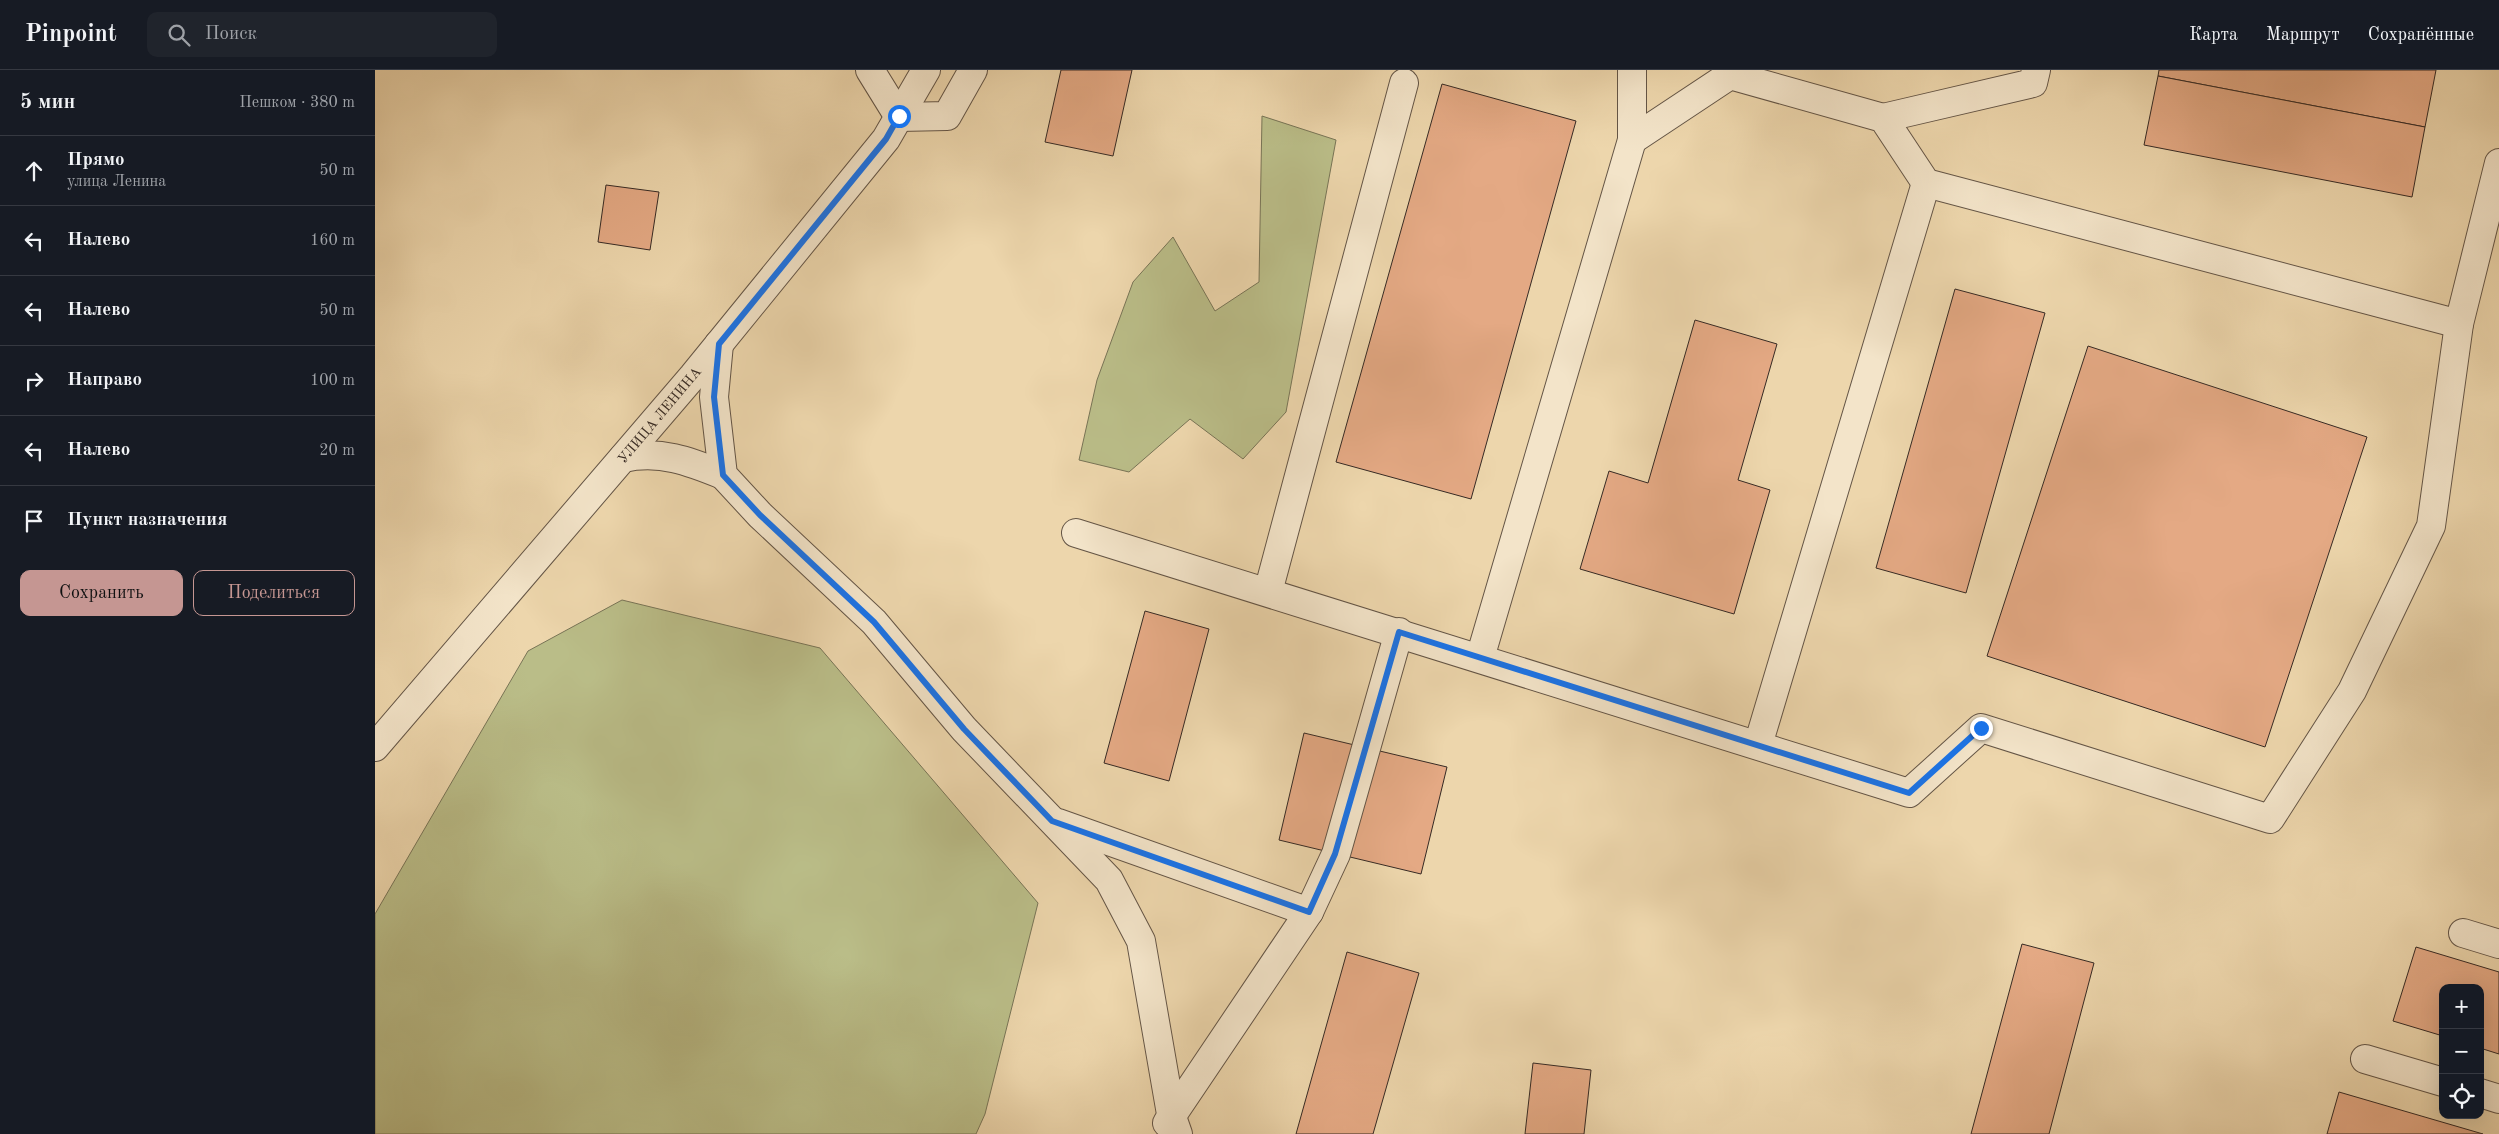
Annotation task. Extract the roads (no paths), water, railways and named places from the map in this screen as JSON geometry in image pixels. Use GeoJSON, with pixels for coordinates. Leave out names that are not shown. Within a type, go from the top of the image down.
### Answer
{"type":"FeatureCollection","features":[{"type":"Feature","properties":{"kind":"street"},"geometry":{"type":"LineString","coordinates":[[870,70],[899,116],[947,116],[973,70]]}},
{"type":"Feature","properties":{"kind":"street","name":"УЛИЦА ЛЕНИНА"},"geometry":{"type":"LineString","coordinates":[[375,746],[719,344],[886,139],[926,70]]}},
{"type":"Feature","properties":{"kind":"street"},"geometry":{"type":"LineString","coordinates":[[1480,658],[1632,140],[1632,70]]}},
{"type":"Feature","properties":{"kind":"street"},"geometry":{"type":"LineString","coordinates":[[1632,140],[1730,75],[1883,118],[2033,83],[2036,70]]}},
{"type":"Feature","properties":{"kind":"street"},"geometry":{"type":"LineString","coordinates":[[1268,592],[1404,83]]}},
{"type":"Feature","properties":{"kind":"street"},"geometry":{"type":"LineString","coordinates":[[1883,118],[1926,183],[2459,324]]}},
{"type":"Feature","properties":{"kind":"street"},"geometry":{"type":"LineString","coordinates":[[1076,532],[1909,793],[1981,728],[2270,819],[2352,691],[2431,526],[2459,324],[2499,163]]}},
{"type":"Feature","properties":{"kind":"street"},"geometry":{"type":"LineString","coordinates":[[1758,745],[1926,183]]}},
{"type":"Feature","properties":{"kind":"street"},"geometry":{"type":"LineString","coordinates":[[719,344],[714,397],[723,475]]}},
{"type":"Feature","properties":{"kind":"street"},"geometry":{"type":"LineString","coordinates":[[623,458],[642,454],[673,457],[687,460],[723,475],[760,515],[874,622],[964,729],[1109,880],[1141,940],[1171,1128]]}},
{"type":"Feature","properties":{"kind":"street"},"geometry":{"type":"LineString","coordinates":[[1171,1128],[1309,912],[1335,854],[1399,632]]}},
{"type":"Feature","properties":{"kind":"street"},"geometry":{"type":"LineString","coordinates":[[1052,821],[1309,912]]}},
{"type":"Feature","properties":{"kind":"street"},"geometry":{"type":"LineString","coordinates":[[2463,933],[2499,944]]}},
{"type":"Feature","properties":{"kind":"street"},"geometry":{"type":"LineString","coordinates":[[2365,1058],[2439,1081]]}},
{"type":"Feature","properties":{"kind":"street"},"geometry":{"type":"LineString","coordinates":[[2484,1094],[2499,1099]]}}]}
